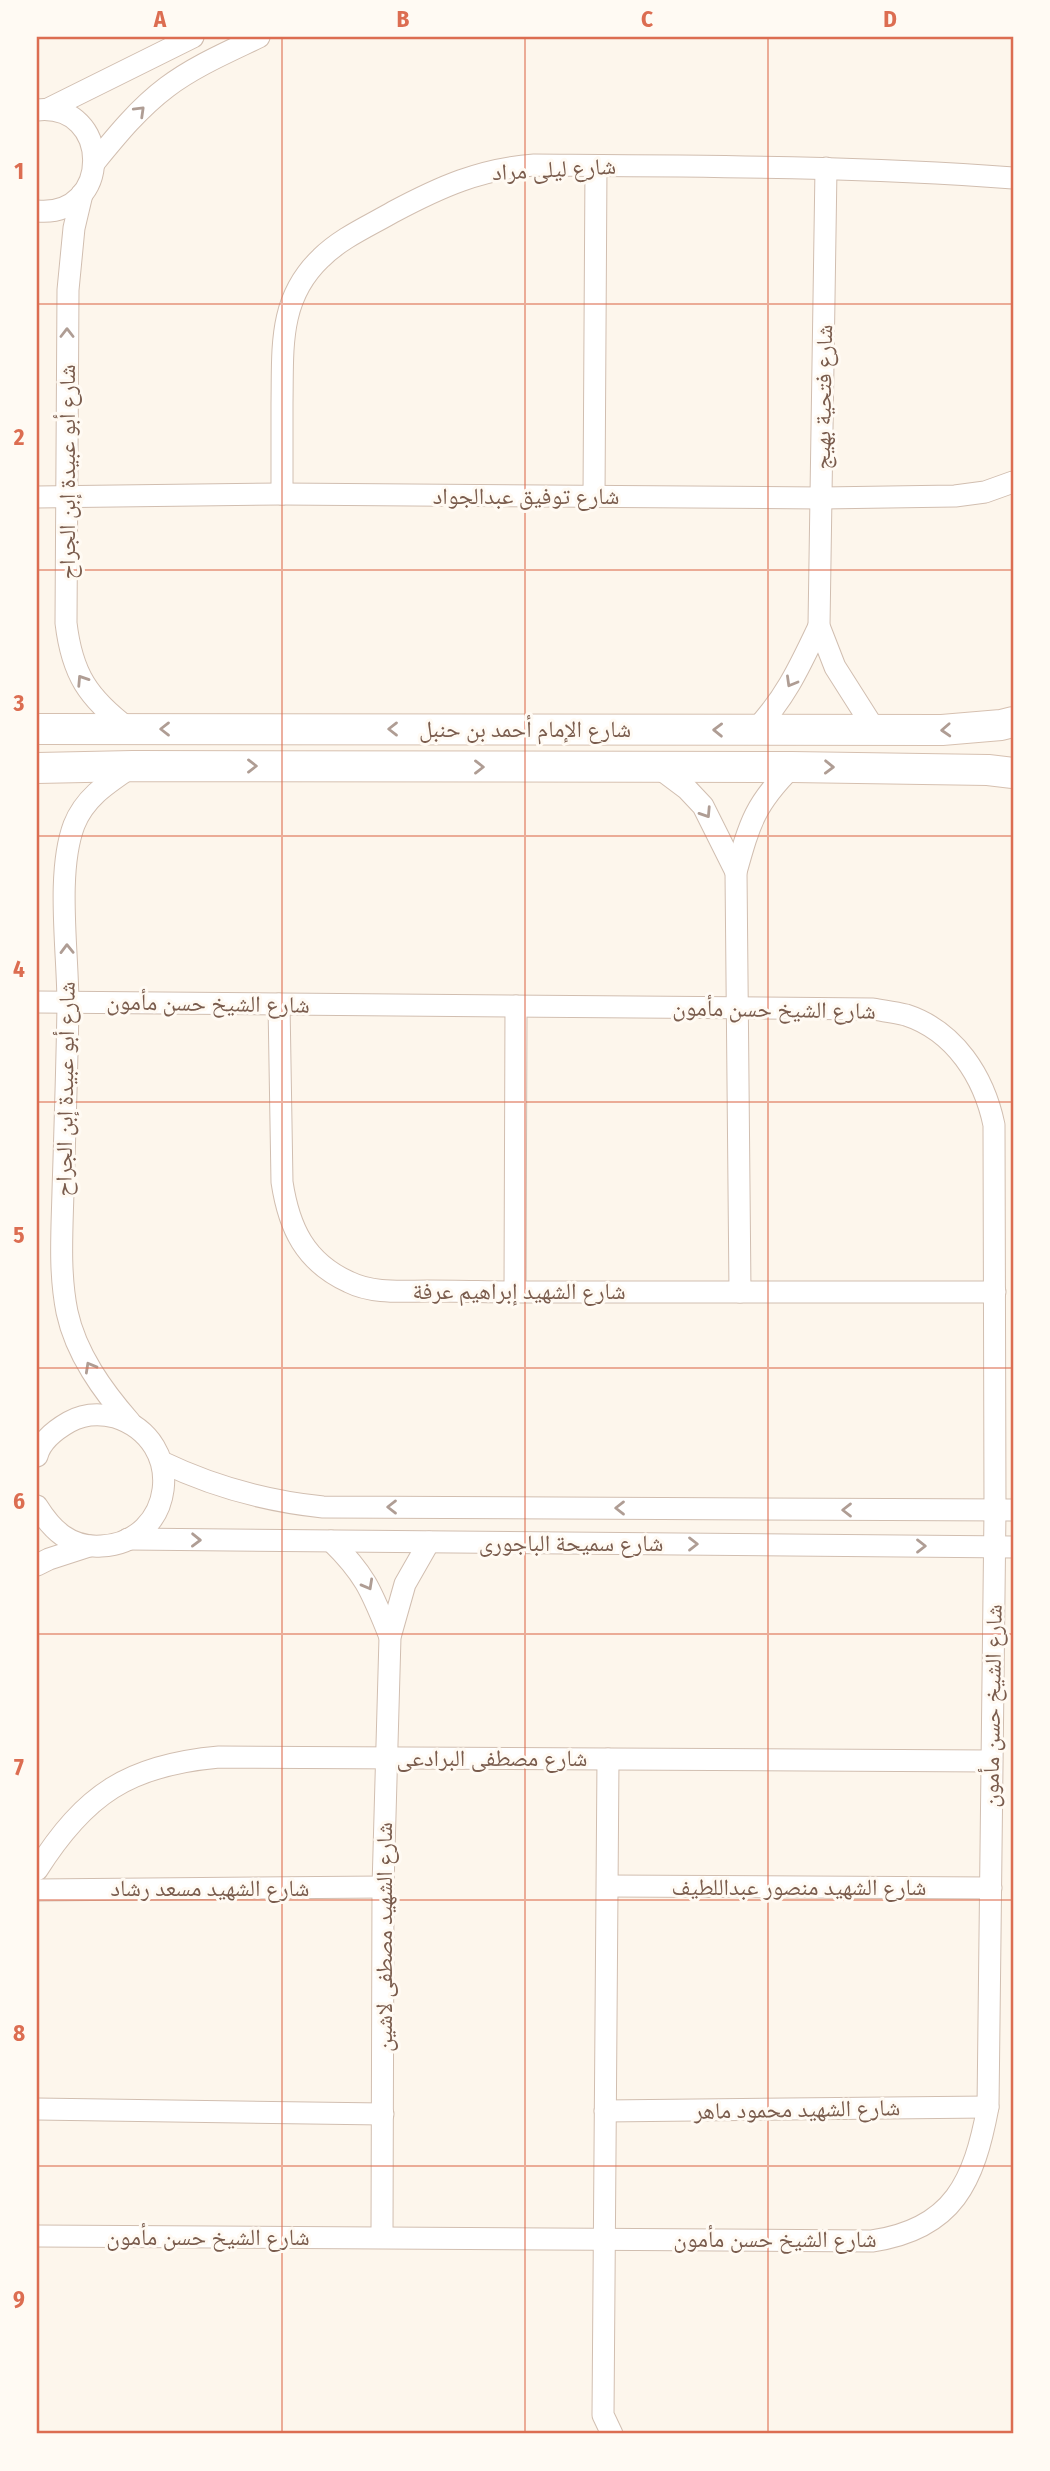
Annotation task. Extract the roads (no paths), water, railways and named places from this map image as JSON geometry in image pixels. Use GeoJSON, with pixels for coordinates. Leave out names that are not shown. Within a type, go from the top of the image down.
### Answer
{"type":"FeatureCollection","features":[{"type":"Feature","properties":{"kind":"street"},"geometry":{"type":"LineString","coordinates":[[43,110],[193,37]]}},
{"type":"Feature","properties":{"kind":"street"},"geometry":{"type":"LineString","coordinates":[[95,162],[119,132],[169,85],[259,37]]}},
{"type":"Feature","properties":{"kind":"street"},"geometry":{"type":"LineString","coordinates":[[43,110],[64,113],[82,127],[93,147],[95,162]]}},
{"type":"Feature","properties":{"kind":"street","name":"شارع أبو عبيدة إبن الجراح"},"geometry":{"type":"LineString","coordinates":[[95,162],[89,184],[82,194],[74,228],[68,279],[66,623],[69,650],[77,672],[91,694],[108,713],[129,729]]}},
{"type":"Feature","properties":{"kind":"street","name":"شارع ليلى مراد"},"geometry":{"type":"LineString","coordinates":[[282,494],[283,341],[287,315],[301,281],[321,257],[342,240],[417,199],[480,173],[534,165],[753,166],[1013,178]]}},
{"type":"Feature","properties":{"kind":"street"},"geometry":{"type":"LineString","coordinates":[[594,497],[596,166]]}},
{"type":"Feature","properties":{"kind":"street","name":"شارع فتحية بهيج"},"geometry":{"type":"LineString","coordinates":[[825,169],[819,626],[835,667],[875,730]]}},
{"type":"Feature","properties":{"kind":"street"},"geometry":{"type":"LineString","coordinates":[[37,211],[56,210],[70,204],[82,194]]}},
{"type":"Feature","properties":{"kind":"street","name":"شارع توفيق عبدالجواد"},"geometry":{"type":"LineString","coordinates":[[37,497],[282,494],[822,498],[955,496],[985,492],[1013,482]]}},
{"type":"Feature","properties":{"kind":"street","name":"شارع فتحية بهيج"},"geometry":{"type":"LineString","coordinates":[[754,731],[775,709],[787,690],[819,626]]}},
{"type":"Feature","properties":{"kind":"street","name":"شارع الإمام أحمد بن حنبل"},"geometry":{"type":"LineString","coordinates":[[37,729],[942,730],[1013,722]]}},
{"type":"Feature","properties":{"kind":"street"},"geometry":{"type":"LineString","coordinates":[[636,729],[647,767],[687,789],[703,806],[736,872]]}},
{"type":"Feature","properties":{"kind":"street","name":"شارع أبو عبيدة إبن الجراح"},"geometry":{"type":"LineString","coordinates":[[134,766],[101,788],[85,805],[68,843],[65,865],[68,1002],[62,1270],[68,1316],[84,1357],[104,1392],[130,1422],[150,1439],[162,1462]]}},
{"type":"Feature","properties":{"kind":"street"},"geometry":{"type":"LineString","coordinates":[[740,1292],[736,872],[748,828],[757,808],[770,789],[792,767]]}},
{"type":"Feature","properties":{"kind":"street","name":"شارع الإمام أحمد بن حنبل"},"geometry":{"type":"LineString","coordinates":[[37,768],[792,767],[988,770],[1013,773]]}},
{"type":"Feature","properties":{"kind":"street","name":"شارع الشيخ حسن مأمون"},"geometry":{"type":"LineString","coordinates":[[37,1002],[873,1009],[907,1016],[937,1031],[963,1054],[982,1082],[994,1125],[995,1292],[1004,1510],[991,1761],[988,2107],[981,2146],[968,2178],[951,2204],[925,2226],[896,2237],[872,2241],[37,2236]]}},
{"type":"Feature","properties":{"kind":"street","name":"شارع الشهيد إبراهيم عرفة"},"geometry":{"type":"LineString","coordinates":[[279,1004],[282,1182],[286,1210],[296,1234],[312,1256],[330,1272],[352,1284],[380,1290],[515,1292],[995,1292]]}},
{"type":"Feature","properties":{"kind":"street"},"geometry":{"type":"LineString","coordinates":[[515,1292],[516,1006]]}},
{"type":"Feature","properties":{"kind":"street"},"geometry":{"type":"LineString","coordinates":[[37,1456],[55,1429],[79,1417],[105,1414],[130,1422]]}},
{"type":"Feature","properties":{"kind":"street"},"geometry":{"type":"LineString","coordinates":[[128,1539],[146,1526],[159,1507],[164,1485],[162,1462]]}},
{"type":"Feature","properties":{"kind":"street","name":"شارع سميحة الباجورى"},"geometry":{"type":"LineString","coordinates":[[162,1462],[224,1488],[289,1504],[323,1507],[1004,1510]]}},
{"type":"Feature","properties":{"kind":"street"},"geometry":{"type":"LineString","coordinates":[[37,1506],[48,1524],[67,1539],[89,1546]]}},
{"type":"Feature","properties":{"kind":"street","name":"شارع سميحة الباجورى"},"geometry":{"type":"LineString","coordinates":[[89,1546],[116,1544],[128,1539],[1004,1547]]}},
{"type":"Feature","properties":{"kind":"street","name":"شارع الشهيد مصطفى لاشين"},"geometry":{"type":"LineString","coordinates":[[331,1541],[361,1573],[390,1637]]}},
{"type":"Feature","properties":{"kind":"street","name":"شارع الشهيد مصطفى لاشين"},"geometry":{"type":"LineString","coordinates":[[382,2237],[383,1887],[390,1637],[405,1584],[429,1542]]}},
{"type":"Feature","properties":{"kind":"street"},"geometry":{"type":"LineString","coordinates":[[37,1565],[89,1546]]}},
{"type":"Feature","properties":{"kind":"street","name":"شارع مصطفى البرادعى"},"geometry":{"type":"LineString","coordinates":[[37,1870],[89,1805],[116,1784],[148,1769],[183,1760],[219,1757],[991,1761]]}},
{"type":"Feature","properties":{"kind":"street"},"geometry":{"type":"LineString","coordinates":[[593,2434],[608,2425],[605,2110],[608,1759]]}},
{"type":"Feature","properties":{"kind":"street","name":"شارع الشهيد منصور عبداللطيف"},"geometry":{"type":"LineString","coordinates":[[608,1886],[991,1888]]}},
{"type":"Feature","properties":{"kind":"street","name":"شارع الشهيد مسعد رشاد"},"geometry":{"type":"LineString","coordinates":[[37,1890],[383,1887]]}},
{"type":"Feature","properties":{"kind":"street","name":"شارع الشهيد محمود ماهر"},"geometry":{"type":"LineString","coordinates":[[605,2110],[988,2107]]}},
{"type":"Feature","properties":{"kind":"street"},"geometry":{"type":"LineString","coordinates":[[37,2109],[383,2114]]}}]}
